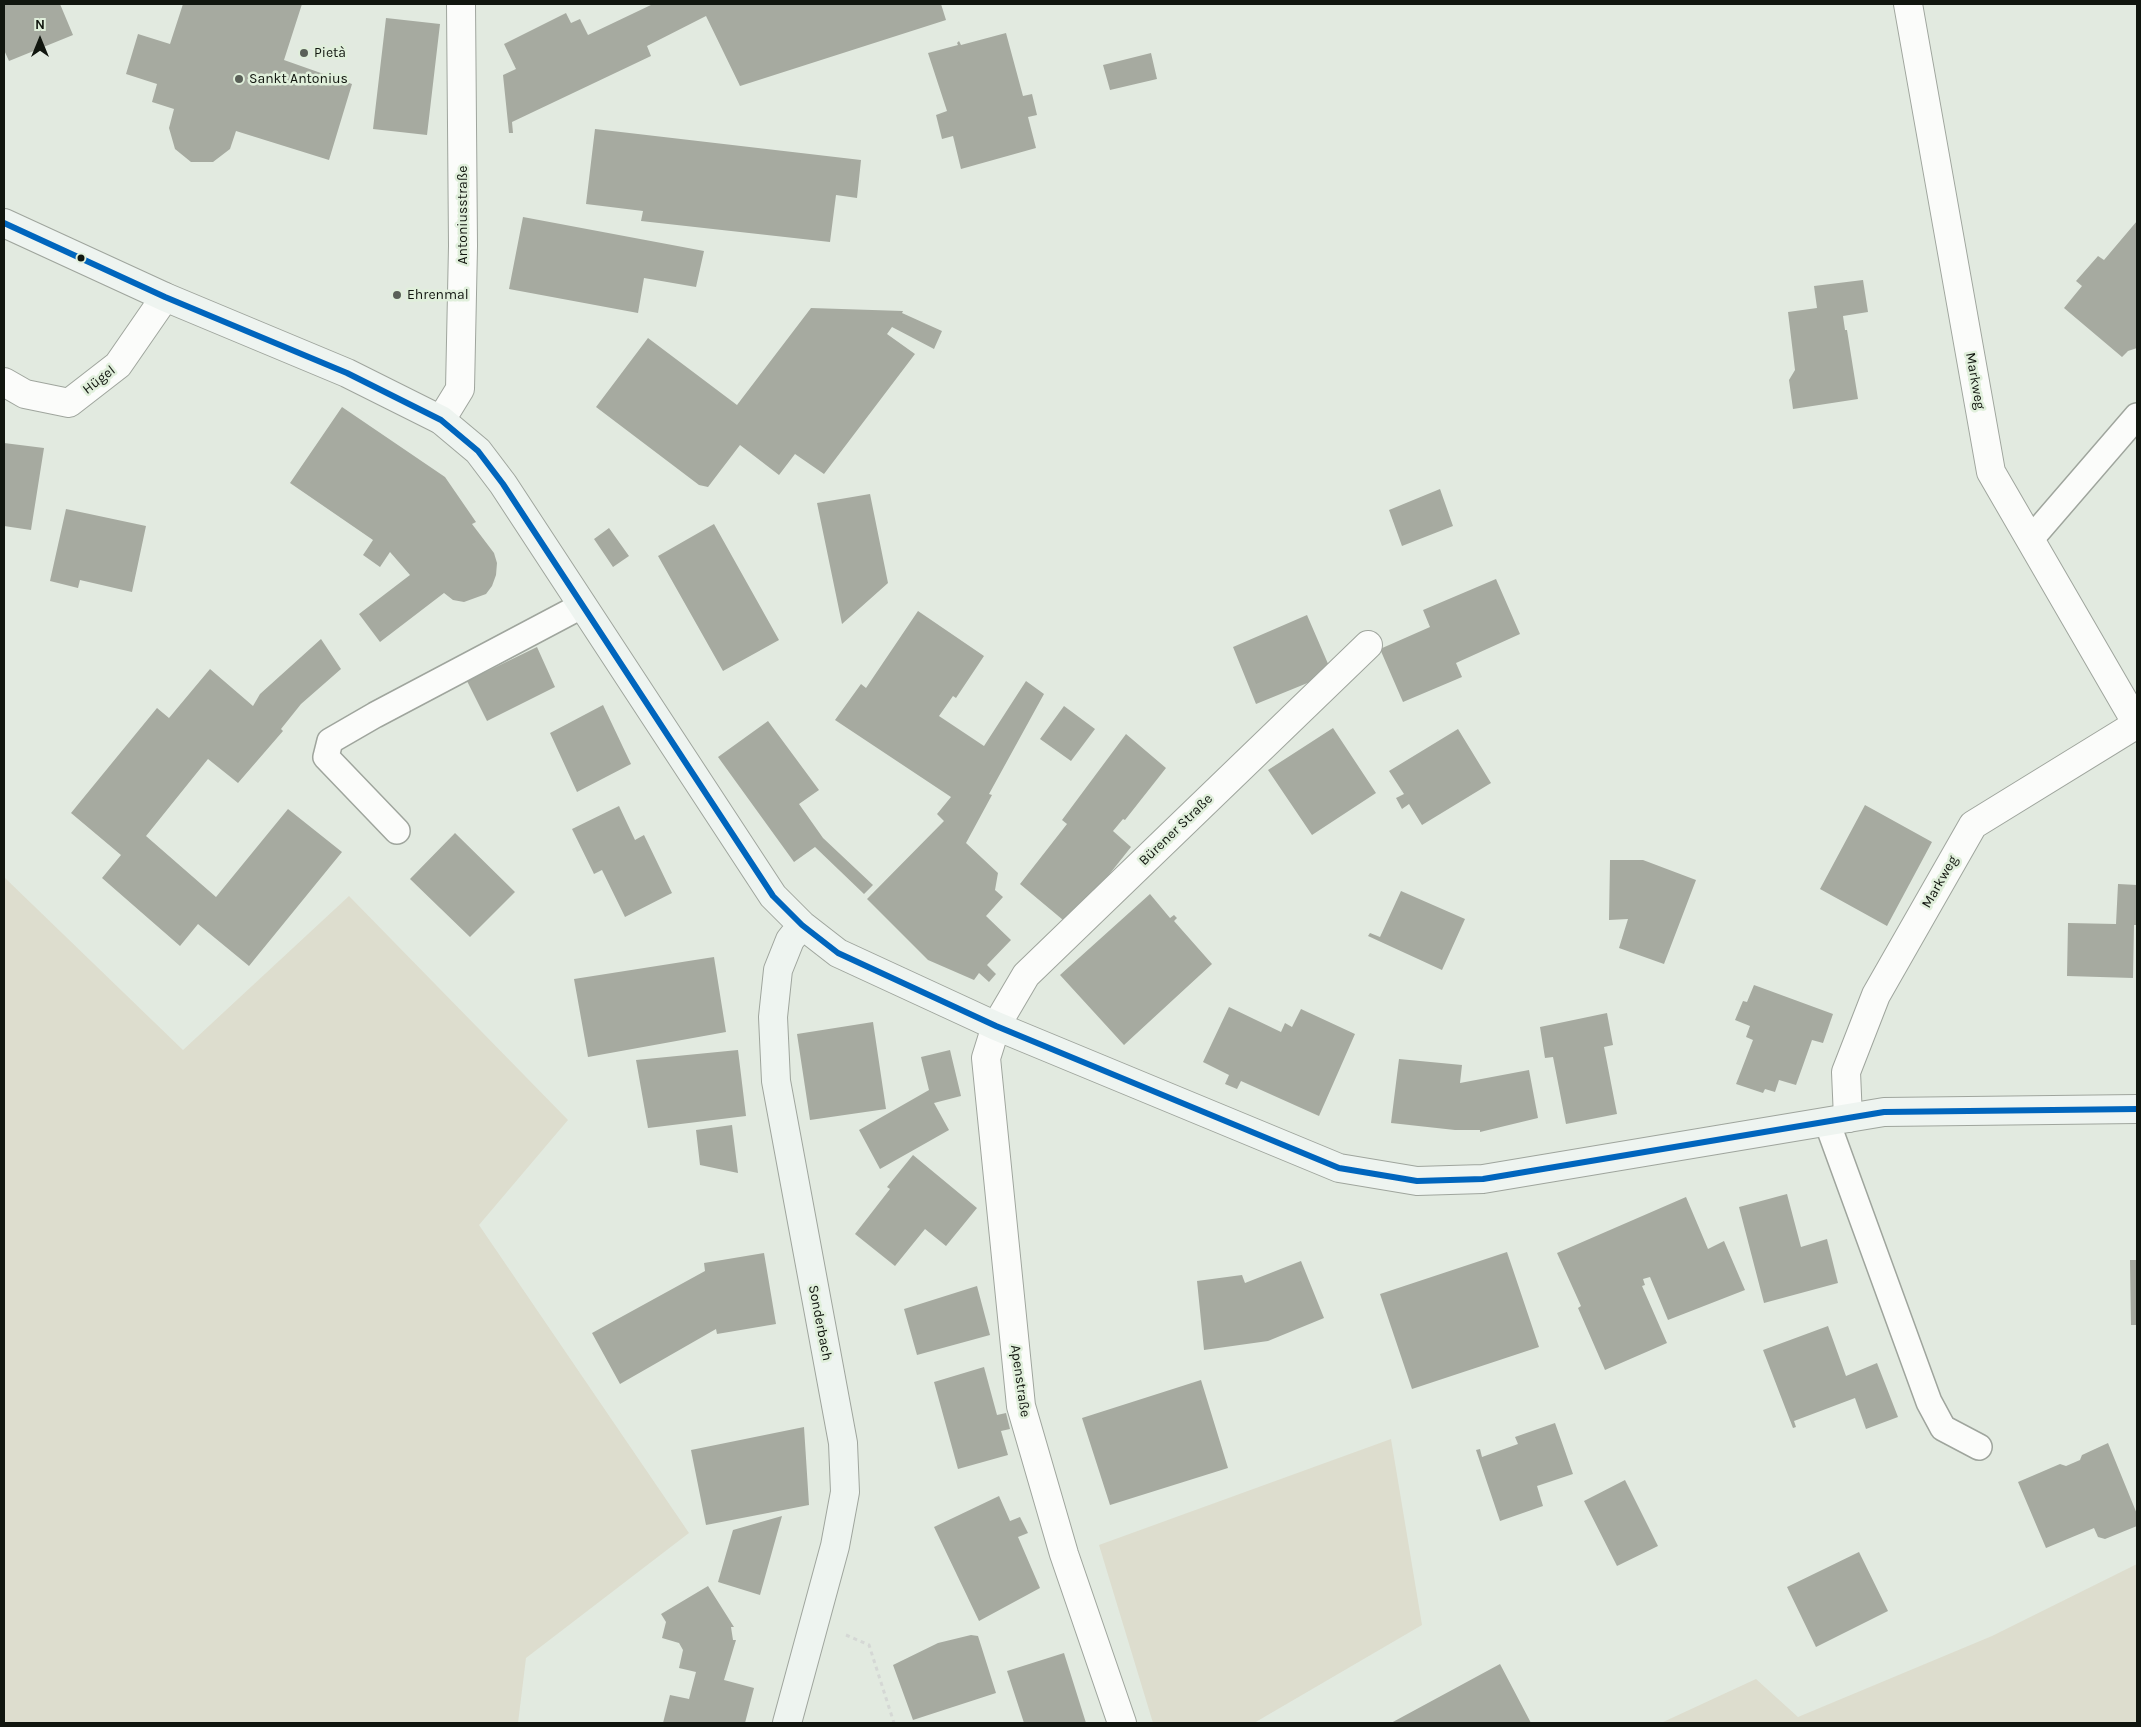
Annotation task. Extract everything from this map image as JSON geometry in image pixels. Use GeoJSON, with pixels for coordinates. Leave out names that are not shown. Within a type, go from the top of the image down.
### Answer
{"type":"FeatureCollection","features":[{"type":"Feature","properties":{"kind":"street","name":"Antoniusstraße"},"geometry":{"type":"LineString","coordinates":[[441,420],[460,389],[463,246],[461,4]]}},
{"type":"Feature","properties":{"kind":"street","name":"Markweg"},"geometry":{"type":"LineString","coordinates":[[1837,1120],[1846,1072],[1876,995],[1973,825],[2137,724],[1991,472],[1908,4]]}},
{"type":"Feature","properties":{"kind":"street"},"geometry":{"type":"LineString","coordinates":[[4,222],[165,297],[347,373],[441,420],[478,451],[503,484],[773,896],[802,925],[838,953],[996,1026],[1340,1168],[1417,1181],[1484,1179],[1884,1112],[2137,1109]]}},
{"type":"Feature","properties":{"kind":"street","name":"Hügel"},"geometry":{"type":"LineString","coordinates":[[4,382],[25,394],[69,403],[118,365],[165,297]]}},
{"type":"Feature","properties":{"kind":"street","name":"Bürener Straße"},"geometry":{"type":"LineString","coordinates":[[996,1026],[1026,975],[1368,645]]}},
{"type":"Feature","properties":{"kind":"street","name":"Sonderbach"},"geometry":{"type":"LineString","coordinates":[[787,1723],[836,1546],[845,1492],[843,1443],[776,1081],[773,1017],[778,970],[790,940],[802,925]]}},
{"type":"Feature","properties":{"kind":"street","name":"Apenstraße"},"geometry":{"type":"LineString","coordinates":[[996,1026],[986,1058],[1021,1406],[1064,1554],[1122,1723]]}},
{"type":"Feature","properties":{"kind":"lane"},"geometry":{"type":"LineString","coordinates":[[2030,540],[2137,416]]}},
{"type":"Feature","properties":{"kind":"lane"},"geometry":{"type":"LineString","coordinates":[[397,831],[326,757],[330,741],[375,715],[583,605]]}},
{"type":"Feature","properties":{"kind":"lane"},"geometry":{"type":"LineString","coordinates":[[1837,1120],[1929,1402],[1944,1428],[1980,1447]]}},
{"type":"Feature","properties":{"kind":"path"},"geometry":{"type":"LineString","coordinates":[[816,1621],[868,1645],[894,1723]]}},
{"type":"Feature","properties":{"kind":"shaded area"},"geometry":{"type":"Polygon","coordinates":[[[4,877],[183,1050],[349,896],[568,1120],[479,1225],[689,1533],[526,1658],[518,1723],[4,1723],[4,877]]]}},
{"type":"Feature","properties":{"kind":"shaded area"},"geometry":{"type":"Polygon","coordinates":[[[1391,1439],[1422,1625],[1254,1723],[1153,1723],[1099,1545],[1391,1439]]]}},
{"type":"Feature","properties":{"kind":"shaded area"},"geometry":{"type":"Polygon","coordinates":[[[2137,1564],[2137,1723],[1661,1723],[1756,1679],[1798,1717],[1992,1636],[2137,1564]]]}},
{"type":"Feature","properties":{"kind":"building"},"geometry":{"type":"Polygon","coordinates":[[[4,4],[60,4],[73,35],[9,61],[4,50],[4,4]]]}},
{"type":"Feature","properties":{"kind":"building","name":"Sankt Antonius"},"geometry":{"type":"Polygon","coordinates":[[[183,4],[302,4],[284,60],[352,84],[329,160],[236,131],[230,149],[213,162],[191,162],[175,149],[169,128],[174,109],[152,102],[157,84],[126,74],[138,34],[170,44],[183,4]]]}},
{"type":"Feature","properties":{"kind":"building"},"geometry":{"type":"Polygon","coordinates":[[[653,4],[941,4],[946,20],[740,86],[706,16],[647,46],[651,56],[512,122],[513,133],[509,133],[503,75],[516,69],[504,44],[566,13],[571,23],[580,19],[588,35],[653,4]]]}},
{"type":"Feature","properties":{"kind":"building"},"geometry":{"type":"Polygon","coordinates":[[[386,18],[440,24],[427,135],[373,129],[386,18]]]}},
{"type":"Feature","properties":{"kind":"building"},"geometry":{"type":"Polygon","coordinates":[[[1006,33],[1023,96],[1032,94],[1037,115],[1028,117],[1036,148],[961,169],[953,136],[942,139],[936,115],[947,111],[928,53],[958,45],[959,41],[961,45],[1006,33]]]}},
{"type":"Feature","properties":{"kind":"building"},"geometry":{"type":"Polygon","coordinates":[[[1151,53],[1157,79],[1110,90],[1103,65],[1151,53]]]}},
{"type":"Feature","properties":{"kind":"building"},"geometry":{"type":"Polygon","coordinates":[[[595,129],[861,160],[857,198],[836,195],[830,242],[641,221],[643,211],[586,204],[595,129]]]}},
{"type":"Feature","properties":{"kind":"building"},"geometry":{"type":"Polygon","coordinates":[[[523,217],[704,251],[696,287],[644,278],[638,313],[509,289],[523,217]]]}},
{"type":"Feature","properties":{"kind":"building"},"geometry":{"type":"Polygon","coordinates":[[[2137,221],[2137,348],[2128,351],[2122,357],[2064,308],[2082,286],[2076,281],[2098,256],[2104,260],[2137,221]]]}},
{"type":"Feature","properties":{"kind":"building"},"geometry":{"type":"Polygon","coordinates":[[[1863,280],[1868,312],[1843,316],[1858,399],[1793,409],[1789,380],[1795,370],[1788,312],[1817,308],[1814,286],[1863,280]]]}},
{"type":"Feature","properties":{"kind":"building"},"geometry":{"type":"Polygon","coordinates":[[[811,308],[903,311],[902,313],[942,331],[934,349],[892,327],[887,334],[915,354],[824,474],[795,454],[779,475],[740,445],[708,487],[699,485],[596,407],[648,338],[737,405],[811,308]]]}},
{"type":"Feature","properties":{"kind":"building"},"geometry":{"type":"Polygon","coordinates":[[[342,407],[445,477],[476,522],[472,524],[494,553],[497,563],[496,575],[492,586],[486,594],[464,602],[453,600],[444,593],[380,642],[359,614],[410,575],[390,552],[380,567],[363,555],[373,540],[290,483],[342,407]]]}},
{"type":"Feature","properties":{"kind":"building"},"geometry":{"type":"Polygon","coordinates":[[[4,443],[44,448],[31,530],[4,526],[4,443]]]}},
{"type":"Feature","properties":{"kind":"building"},"geometry":{"type":"Polygon","coordinates":[[[1440,489],[1453,526],[1402,546],[1389,510],[1440,489]]]}},
{"type":"Feature","properties":{"kind":"building"},"geometry":{"type":"Polygon","coordinates":[[[870,494],[888,583],[842,624],[817,503],[870,494]]]}},
{"type":"Feature","properties":{"kind":"building"},"geometry":{"type":"Polygon","coordinates":[[[66,509],[146,526],[132,592],[80,580],[78,588],[50,581],[66,509]]]}},
{"type":"Feature","properties":{"kind":"building"},"geometry":{"type":"Polygon","coordinates":[[[714,524],[779,640],[723,671],[658,556],[714,524]]]}},
{"type":"Feature","properties":{"kind":"building"},"geometry":{"type":"Polygon","coordinates":[[[609,528],[629,556],[613,567],[594,539],[609,528]]]}},
{"type":"Feature","properties":{"kind":"building"},"geometry":{"type":"Polygon","coordinates":[[[1496,579],[1520,634],[1456,663],[1462,677],[1403,702],[1380,649],[1430,627],[1423,610],[1496,579]]]}},
{"type":"Feature","properties":{"kind":"building"},"geometry":{"type":"Polygon","coordinates":[[[918,611],[984,656],[956,698],[953,696],[939,716],[984,746],[1026,681],[1044,694],[989,794],[992,795],[966,843],[998,873],[995,890],[1003,897],[986,916],[1011,940],[987,965],[996,974],[989,982],[979,973],[974,980],[928,960],[867,899],[944,821],[937,814],[951,797],[835,720],[861,684],[866,688],[918,611]]]}},
{"type":"Feature","properties":{"kind":"building"},"geometry":{"type":"Polygon","coordinates":[[[1307,615],[1332,673],[1256,704],[1233,647],[1307,615]]]}},
{"type":"Feature","properties":{"kind":"building"},"geometry":{"type":"Polygon","coordinates":[[[321,639],[341,669],[301,704],[281,729],[283,731],[238,783],[208,759],[146,836],[216,897],[288,809],[342,852],[249,966],[198,924],[180,946],[102,878],[121,855],[71,813],[157,708],[169,718],[210,669],[253,706],[260,694],[321,639]]]}},
{"type":"Feature","properties":{"kind":"building"},"geometry":{"type":"Polygon","coordinates":[[[537,647],[555,687],[487,721],[467,681],[537,647]]]}},
{"type":"Feature","properties":{"kind":"building"},"geometry":{"type":"Polygon","coordinates":[[[603,705],[631,764],[577,792],[550,733],[603,705]]]}},
{"type":"Feature","properties":{"kind":"building"},"geometry":{"type":"Polygon","coordinates":[[[1064,706],[1095,729],[1071,761],[1040,739],[1064,706]]]}},
{"type":"Feature","properties":{"kind":"building"},"geometry":{"type":"Polygon","coordinates":[[[768,721],[819,790],[799,804],[823,838],[873,885],[864,894],[815,847],[794,862],[718,757],[768,721]]]}},
{"type":"Feature","properties":{"kind":"building"},"geometry":{"type":"Polygon","coordinates":[[[1333,728],[1376,793],[1312,835],[1268,770],[1333,728]]]}},
{"type":"Feature","properties":{"kind":"building"},"geometry":{"type":"Polygon","coordinates":[[[1458,729],[1491,783],[1422,825],[1409,804],[1402,809],[1396,798],[1404,794],[1389,771],[1458,729]]]}},
{"type":"Feature","properties":{"kind":"building"},"geometry":{"type":"Polygon","coordinates":[[[1126,734],[1166,768],[1125,820],[1123,819],[1113,831],[1131,847],[1069,925],[1020,884],[1067,824],[1062,820],[1126,734]]]}},
{"type":"Feature","properties":{"kind":"building"},"geometry":{"type":"Polygon","coordinates":[[[1865,805],[1932,842],[1887,926],[1820,889],[1865,805]]]}},
{"type":"Feature","properties":{"kind":"building"},"geometry":{"type":"Polygon","coordinates":[[[619,806],[635,840],[644,835],[672,893],[625,917],[602,870],[594,874],[572,829],[619,806]]]}},
{"type":"Feature","properties":{"kind":"building"},"geometry":{"type":"Polygon","coordinates":[[[455,833],[515,892],[470,937],[410,879],[455,833]]]}},
{"type":"Feature","properties":{"kind":"building"},"geometry":{"type":"Polygon","coordinates":[[[1610,860],[1643,860],[1696,880],[1664,964],[1619,948],[1628,919],[1609,920],[1610,860]]]}},
{"type":"Feature","properties":{"kind":"building"},"geometry":{"type":"Polygon","coordinates":[[[2118,884],[2137,885],[2137,925],[2134,925],[2133,978],[2067,976],[2068,923],[2116,924],[2118,884]]]}},
{"type":"Feature","properties":{"kind":"building"},"geometry":{"type":"Polygon","coordinates":[[[1401,891],[1465,919],[1442,970],[1368,936],[1370,933],[1380,937],[1401,891]]]}},
{"type":"Feature","properties":{"kind":"building"},"geometry":{"type":"Polygon","coordinates":[[[1150,894],[1170,918],[1174,915],[1177,918],[1174,921],[1212,964],[1124,1045],[1060,975],[1150,894]]]}},
{"type":"Feature","properties":{"kind":"building"},"geometry":{"type":"Polygon","coordinates":[[[714,957],[726,1032],[588,1057],[574,979],[714,957]]]}},
{"type":"Feature","properties":{"kind":"building"},"geometry":{"type":"Polygon","coordinates":[[[1754,985],[1833,1014],[1823,1043],[1812,1040],[1796,1085],[1779,1080],[1775,1092],[1765,1089],[1763,1093],[1736,1084],[1753,1040],[1746,1037],[1750,1026],[1735,1020],[1743,1001],[1747,1002],[1754,985]]]}},
{"type":"Feature","properties":{"kind":"building"},"geometry":{"type":"Polygon","coordinates":[[[1229,1007],[1281,1032],[1285,1023],[1292,1027],[1301,1009],[1355,1034],[1319,1116],[1241,1081],[1237,1089],[1225,1084],[1229,1075],[1203,1062],[1229,1007]]]}},
{"type":"Feature","properties":{"kind":"building"},"geometry":{"type":"Polygon","coordinates":[[[1607,1013],[1613,1045],[1604,1047],[1617,1114],[1566,1124],[1553,1057],[1545,1058],[1540,1027],[1607,1013]]]}},
{"type":"Feature","properties":{"kind":"building"},"geometry":{"type":"Polygon","coordinates":[[[873,1022],[886,1109],[810,1120],[797,1034],[873,1022]]]}},
{"type":"Feature","properties":{"kind":"building"},"geometry":{"type":"Polygon","coordinates":[[[738,1050],[746,1116],[648,1128],[636,1060],[738,1050]]]}},
{"type":"Feature","properties":{"kind":"building"},"geometry":{"type":"Polygon","coordinates":[[[950,1050],[961,1096],[934,1103],[949,1130],[880,1169],[859,1130],[929,1090],[921,1057],[950,1050]]]}},
{"type":"Feature","properties":{"kind":"building"},"geometry":{"type":"Polygon","coordinates":[[[1399,1059],[1462,1065],[1460,1083],[1529,1070],[1538,1118],[1480,1132],[1480,1130],[1455,1130],[1391,1123],[1399,1059]]]}},
{"type":"Feature","properties":{"kind":"building"},"geometry":{"type":"Polygon","coordinates":[[[732,1125],[738,1173],[700,1165],[696,1130],[732,1125]]]}},
{"type":"Feature","properties":{"kind":"building"},"geometry":{"type":"Polygon","coordinates":[[[913,1155],[977,1208],[946,1246],[925,1229],[895,1266],[855,1234],[890,1189],[887,1187],[913,1155]]]}},
{"type":"Feature","properties":{"kind":"building"},"geometry":{"type":"Polygon","coordinates":[[[1787,1194],[1801,1247],[1827,1239],[1838,1283],[1764,1303],[1739,1207],[1787,1194]]]}},
{"type":"Feature","properties":{"kind":"building"},"geometry":{"type":"Polygon","coordinates":[[[1686,1197],[1708,1249],[1724,1241],[1745,1290],[1668,1320],[1650,1277],[1643,1279],[1645,1285],[1642,1286],[1667,1343],[1605,1370],[1578,1308],[1581,1306],[1557,1253],[1686,1197]]]}},
{"type":"Feature","properties":{"kind":"building"},"geometry":{"type":"Polygon","coordinates":[[[1507,1252],[1539,1347],[1412,1389],[1380,1294],[1507,1252]]]}},
{"type":"Feature","properties":{"kind":"building"},"geometry":{"type":"Polygon","coordinates":[[[764,1253],[776,1324],[717,1334],[716,1329],[620,1384],[592,1333],[705,1271],[704,1263],[764,1253]]]}},
{"type":"Feature","properties":{"kind":"building"},"geometry":{"type":"Polygon","coordinates":[[[2130,1260],[2137,1260],[2137,1325],[2131,1325],[2130,1260]]]}},
{"type":"Feature","properties":{"kind":"building"},"geometry":{"type":"Polygon","coordinates":[[[1301,1261],[1324,1318],[1268,1341],[1204,1350],[1197,1281],[1242,1275],[1245,1283],[1301,1261]]]}},
{"type":"Feature","properties":{"kind":"building"},"geometry":{"type":"Polygon","coordinates":[[[977,1286],[990,1335],[917,1355],[904,1309],[977,1286]]]}},
{"type":"Feature","properties":{"kind":"building"},"geometry":{"type":"Polygon","coordinates":[[[1828,1326],[1846,1376],[1877,1363],[1898,1417],[1866,1429],[1855,1398],[1794,1421],[1796,1427],[1793,1428],[1763,1350],[1828,1326]]]}},
{"type":"Feature","properties":{"kind":"building"},"geometry":{"type":"Polygon","coordinates":[[[984,1367],[997,1415],[1006,1413],[1010,1429],[1001,1431],[1008,1455],[958,1469],[934,1382],[984,1367]]]}},
{"type":"Feature","properties":{"kind":"building"},"geometry":{"type":"Polygon","coordinates":[[[1201,1380],[1228,1468],[1110,1505],[1082,1418],[1201,1380]]]}},
{"type":"Feature","properties":{"kind":"building"},"geometry":{"type":"Polygon","coordinates":[[[1555,1423],[1573,1474],[1537,1486],[1543,1506],[1500,1521],[1476,1450],[1480,1449],[1482,1457],[1518,1444],[1515,1437],[1555,1423]]]}},
{"type":"Feature","properties":{"kind":"building"},"geometry":{"type":"Polygon","coordinates":[[[804,1427],[809,1505],[706,1525],[691,1450],[804,1427]]]}},
{"type":"Feature","properties":{"kind":"building"},"geometry":{"type":"Polygon","coordinates":[[[2108,1443],[2137,1514],[2137,1526],[2105,1539],[2098,1537],[2094,1528],[2046,1548],[2018,1482],[2060,1464],[2066,1466],[2080,1460],[2082,1455],[2108,1443]]]}},
{"type":"Feature","properties":{"kind":"building"},"geometry":{"type":"Polygon","coordinates":[[[1625,1480],[1658,1546],[1617,1566],[1584,1501],[1625,1480]]]}},
{"type":"Feature","properties":{"kind":"building"},"geometry":{"type":"Polygon","coordinates":[[[999,1496],[1010,1521],[1020,1517],[1028,1533],[1018,1537],[1040,1588],[979,1621],[934,1527],[999,1496]]]}},
{"type":"Feature","properties":{"kind":"building"},"geometry":{"type":"Polygon","coordinates":[[[782,1516],[760,1595],[718,1582],[733,1530],[782,1516]]]}},
{"type":"Feature","properties":{"kind":"building"},"geometry":{"type":"Polygon","coordinates":[[[1859,1552],[1888,1611],[1816,1647],[1787,1587],[1859,1552]]]}},
{"type":"Feature","properties":{"kind":"building"},"geometry":{"type":"Polygon","coordinates":[[[708,1586],[734,1627],[731,1627],[733,1640],[736,1640],[724,1680],[754,1688],[745,1723],[663,1723],[670,1695],[689,1699],[696,1672],[679,1668],[683,1650],[679,1643],[662,1638],[666,1622],[661,1614],[708,1586]]]}},
{"type":"Feature","properties":{"kind":"building"},"geometry":{"type":"Polygon","coordinates":[[[971,1635],[978,1636],[996,1693],[913,1720],[893,1665],[938,1643],[971,1635]]]}},
{"type":"Feature","properties":{"kind":"building"},"geometry":{"type":"Polygon","coordinates":[[[1064,1653],[1086,1723],[1024,1723],[1007,1671],[1064,1653]]]}},
{"type":"Feature","properties":{"kind":"building"},"geometry":{"type":"Polygon","coordinates":[[[1500,1664],[1531,1723],[1391,1723],[1500,1664]]]}},
{"type":"Feature","properties":{"kind":"transit line"},"geometry":{"type":"LineString","coordinates":[[4,223],[165,297],[347,373],[441,420],[478,451],[503,484],[773,896],[802,925],[838,953],[996,1026],[1339,1168],[1417,1181],[1483,1179],[1884,1112],[2137,1109]]}},
{"type":"Feature","properties":{"kind":"place","name":"Pietà"},"geometry":{"type":"Point","coordinates":[304,53]}},
{"type":"Feature","properties":{"kind":"place","name":"Sankt Antonius"},"geometry":{"type":"Point","coordinates":[239,79]}},
{"type":"Feature","properties":{"kind":"place","name":"Ehrenmal"},"geometry":{"type":"Point","coordinates":[397,295]}}]}
